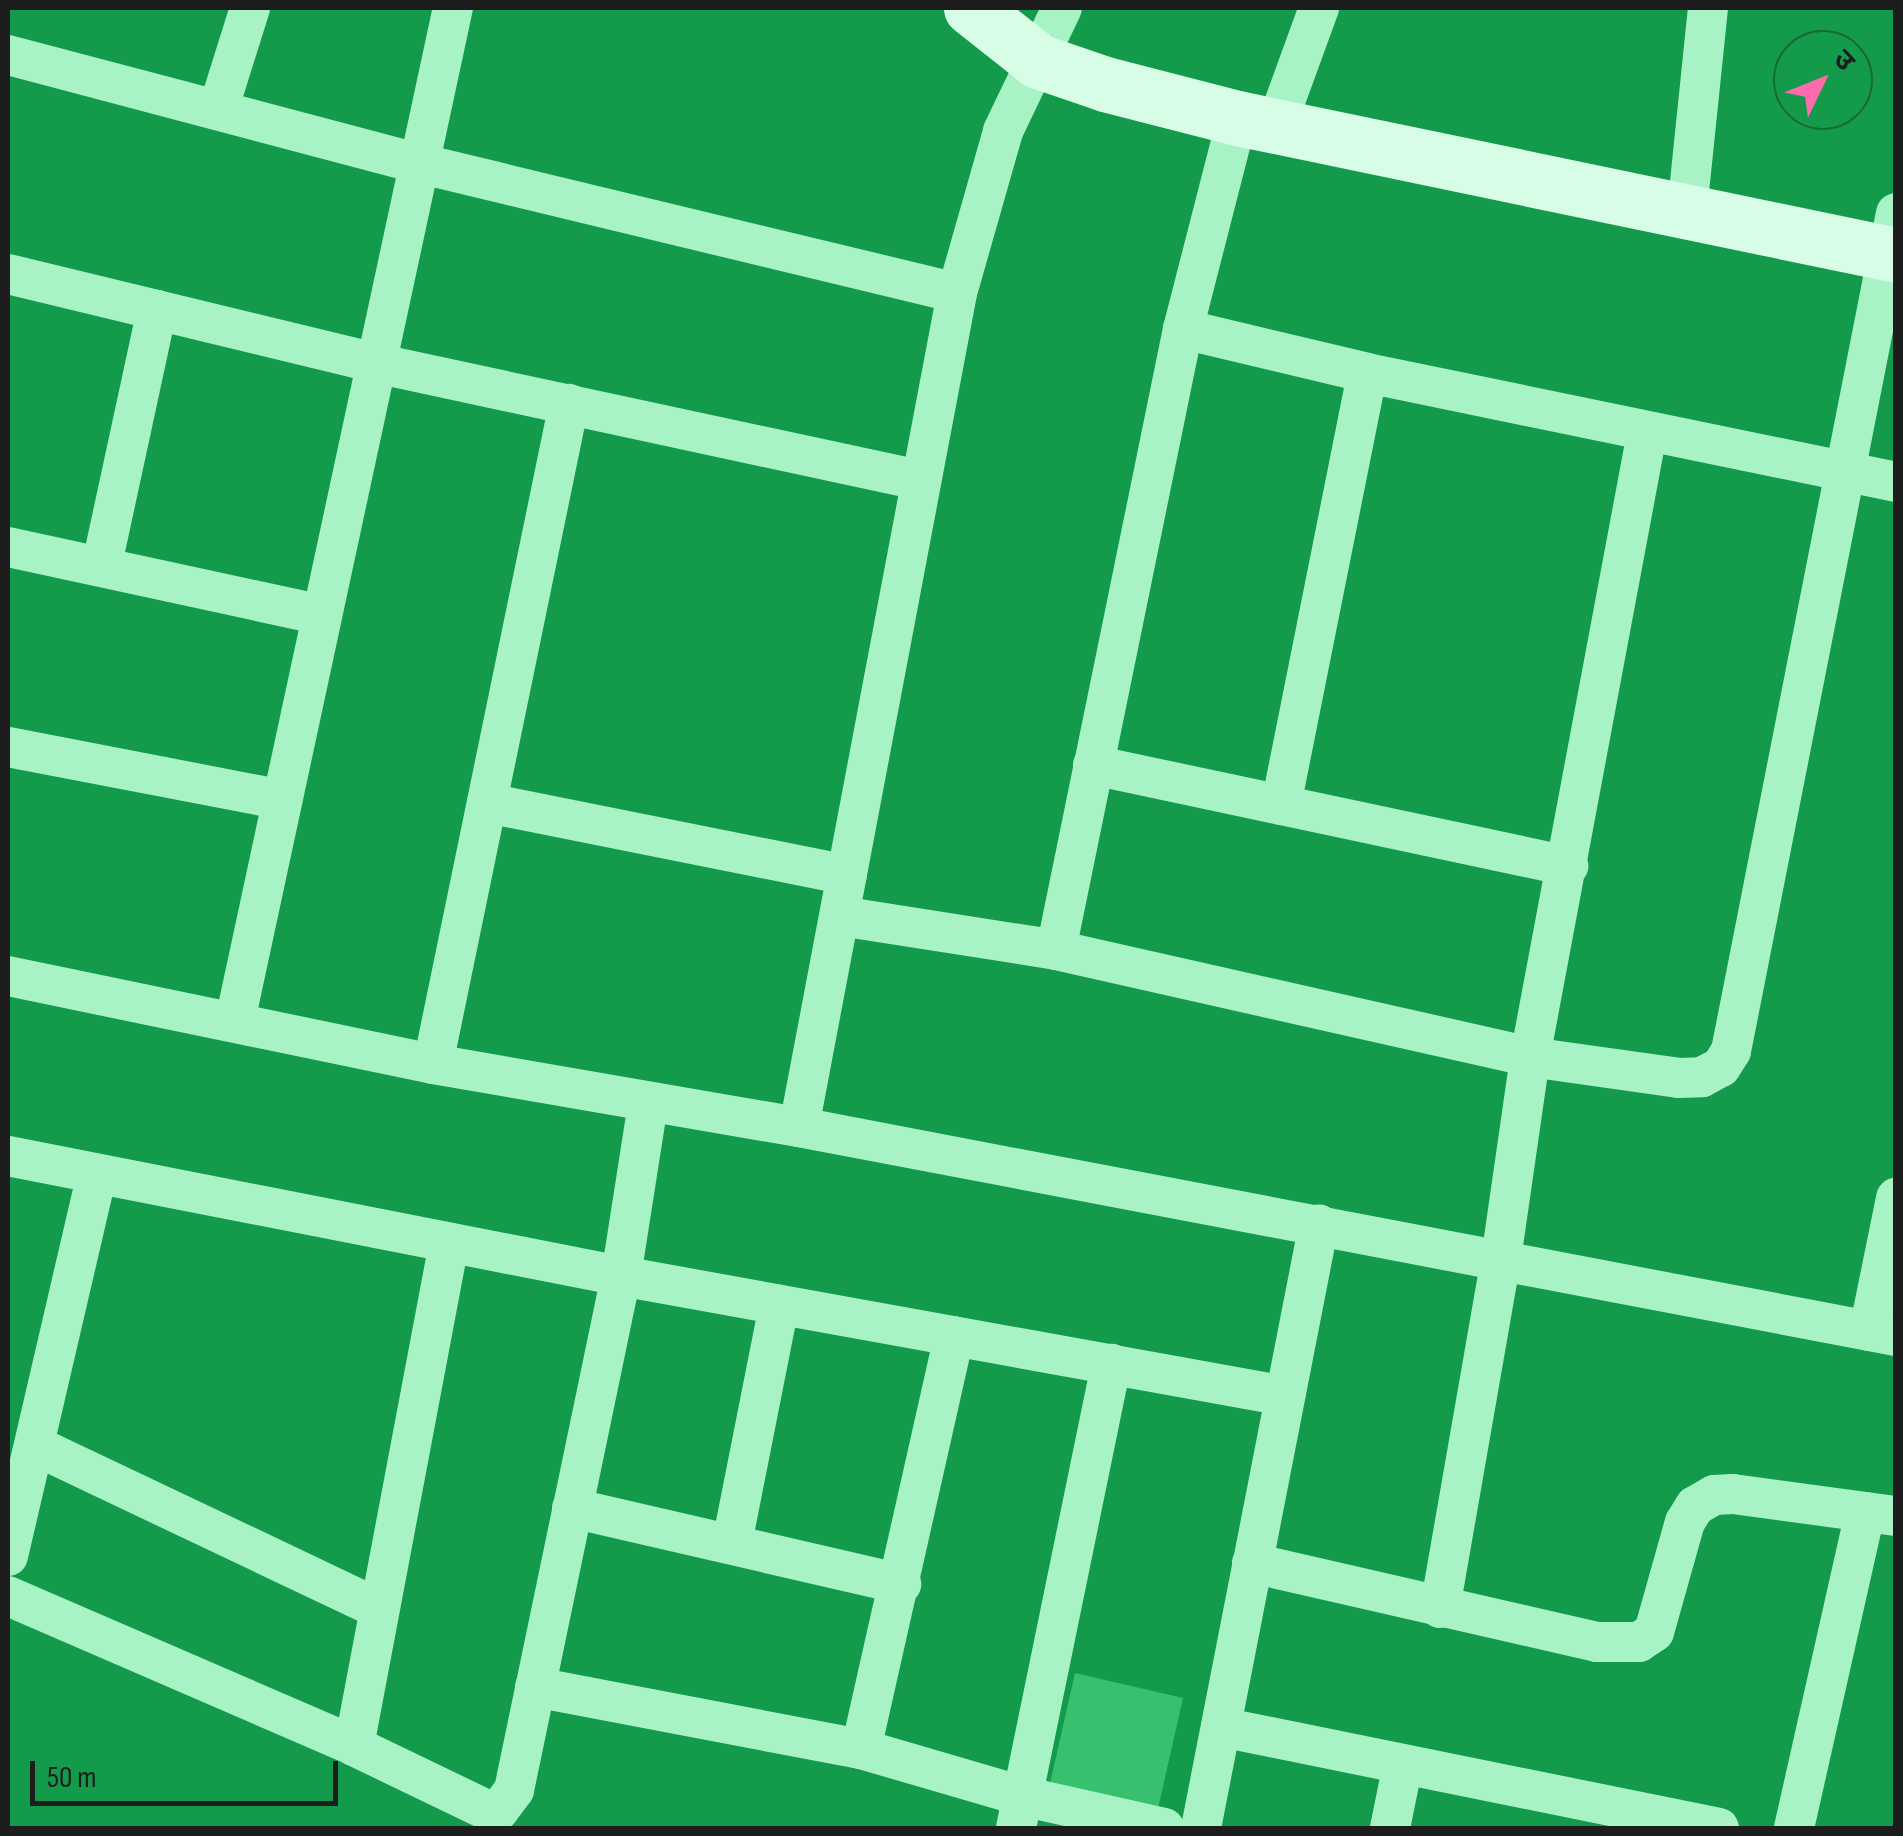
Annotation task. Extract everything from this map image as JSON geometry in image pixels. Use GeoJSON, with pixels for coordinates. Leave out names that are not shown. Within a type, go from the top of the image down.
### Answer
{"type":"FeatureCollection","features":[{"type":"Feature","properties":{"kind":"street"},"geometry":{"type":"LineString","coordinates":[[218,110],[250,8]]}},
{"type":"Feature","properties":{"kind":"street"},"geometry":{"type":"LineString","coordinates":[[235,1021],[453,8]]}},
{"type":"Feature","properties":{"kind":"street"},"geometry":{"type":"LineString","coordinates":[[840,916],[1056,950],[1530,1057],[1678,1078],[1702,1077],[1721,1067],[1731,1050],[1893,240],[1687,212],[1257,122],[1105,84],[1038,61],[970,8]]}},
{"type":"Feature","properties":{"kind":"street"},"geometry":{"type":"LineString","coordinates":[[799,1127],[958,293],[1003,130],[1062,8]]}},
{"type":"Feature","properties":{"kind":"street"},"geometry":{"type":"LineString","coordinates":[[1056,950],[1183,329],[1257,122],[1319,8]]}},
{"type":"Feature","properties":{"kind":"street"},"geometry":{"type":"LineString","coordinates":[[1687,212],[1708,8]]}},
{"type":"Feature","properties":{"kind":"street"},"geometry":{"type":"LineString","coordinates":[[8,55],[418,163],[958,293]]}},
{"type":"Feature","properties":{"kind":"street"},"geometry":{"type":"LineString","coordinates":[[8,274],[376,363],[920,480]]}},
{"type":"Feature","properties":{"kind":"street"},"geometry":{"type":"LineString","coordinates":[[102,564],[157,310]]}},
{"type":"Feature","properties":{"kind":"street"},"geometry":{"type":"LineString","coordinates":[[1183,329],[1367,373],[1896,482]]}},
{"type":"Feature","properties":{"kind":"street"},"geometry":{"type":"LineString","coordinates":[[1281,804],[1367,373]]}},
{"type":"Feature","properties":{"kind":"street"},"geometry":{"type":"LineString","coordinates":[[433,1064],[570,404]]}},
{"type":"Feature","properties":{"kind":"street"},"geometry":{"type":"LineString","coordinates":[[1440,1608],[1501,1259],[1530,1057],[1647,432]]}},
{"type":"Feature","properties":{"kind":"street"},"geometry":{"type":"LineString","coordinates":[[8,547],[102,564],[322,615]]}},
{"type":"Feature","properties":{"kind":"street"},"geometry":{"type":"LineString","coordinates":[[8,747],[282,800]]}},
{"type":"Feature","properties":{"kind":"street"},"geometry":{"type":"LineString","coordinates":[[1093,765],[1568,866]]}},
{"type":"Feature","properties":{"kind":"street"},"geometry":{"type":"LineString","coordinates":[[487,803],[848,875]]}},
{"type":"Feature","properties":{"kind":"street"},"geometry":{"type":"LineString","coordinates":[[8,976],[433,1064],[799,1127],[1882,1333],[1896,1198]]}},
{"type":"Feature","properties":{"kind":"street"},"geometry":{"type":"LineString","coordinates":[[8,1596],[354,1746],[486,1810],[500,1810],[514,1790],[621,1276],[648,1104]]}},
{"type":"Feature","properties":{"kind":"street"},"geometry":{"type":"LineString","coordinates":[[8,1156],[621,1276],[1284,1396]]}},
{"type":"Feature","properties":{"kind":"street"},"geometry":{"type":"LineString","coordinates":[[8,1556],[97,1174]]}},
{"type":"Feature","properties":{"kind":"street"},"geometry":{"type":"LineString","coordinates":[[1202,1828],[1319,1224]]}},
{"type":"Feature","properties":{"kind":"street"},"geometry":{"type":"LineString","coordinates":[[354,1746],[449,1243]]}},
{"type":"Feature","properties":{"kind":"street"},"geometry":{"type":"LineString","coordinates":[[732,1543],[780,1305]]}},
{"type":"Feature","properties":{"kind":"street"},"geometry":{"type":"LineString","coordinates":[[861,1749],[954,1336]]}},
{"type":"Feature","properties":{"kind":"street"},"geometry":{"type":"LineString","coordinates":[[1019,1812],[1111,1364]]}},
{"type":"Feature","properties":{"kind":"street"},"geometry":{"type":"LineString","coordinates":[[36,1446],[379,1609]]}},
{"type":"Feature","properties":{"kind":"street"},"geometry":{"type":"LineString","coordinates":[[1252,1562],[1598,1642],[1639,1642],[1654,1632],[1685,1522],[1704,1500],[1733,1494],[1880,1514],[1794,1828]]}},
{"type":"Feature","properties":{"kind":"street"},"geometry":{"type":"LineString","coordinates":[[572,1508],[900,1584]]}},
{"type":"Feature","properties":{"kind":"street"},"geometry":{"type":"LineString","coordinates":[[535,1687],[861,1749],[1019,1812],[1164,1828]]}},
{"type":"Feature","properties":{"kind":"street"},"geometry":{"type":"LineString","coordinates":[[1220,1727],[1719,1828]]}},
{"type":"Feature","properties":{"kind":"street"},"geometry":{"type":"LineString","coordinates":[[1390,1828],[1403,1764]]}},
{"type":"Feature","properties":{"kind":"building"},"geometry":{"type":"Polygon","coordinates":[[[1075,1673],[1183,1698],[1157,1813],[1049,1788],[1075,1673]]]}}]}
